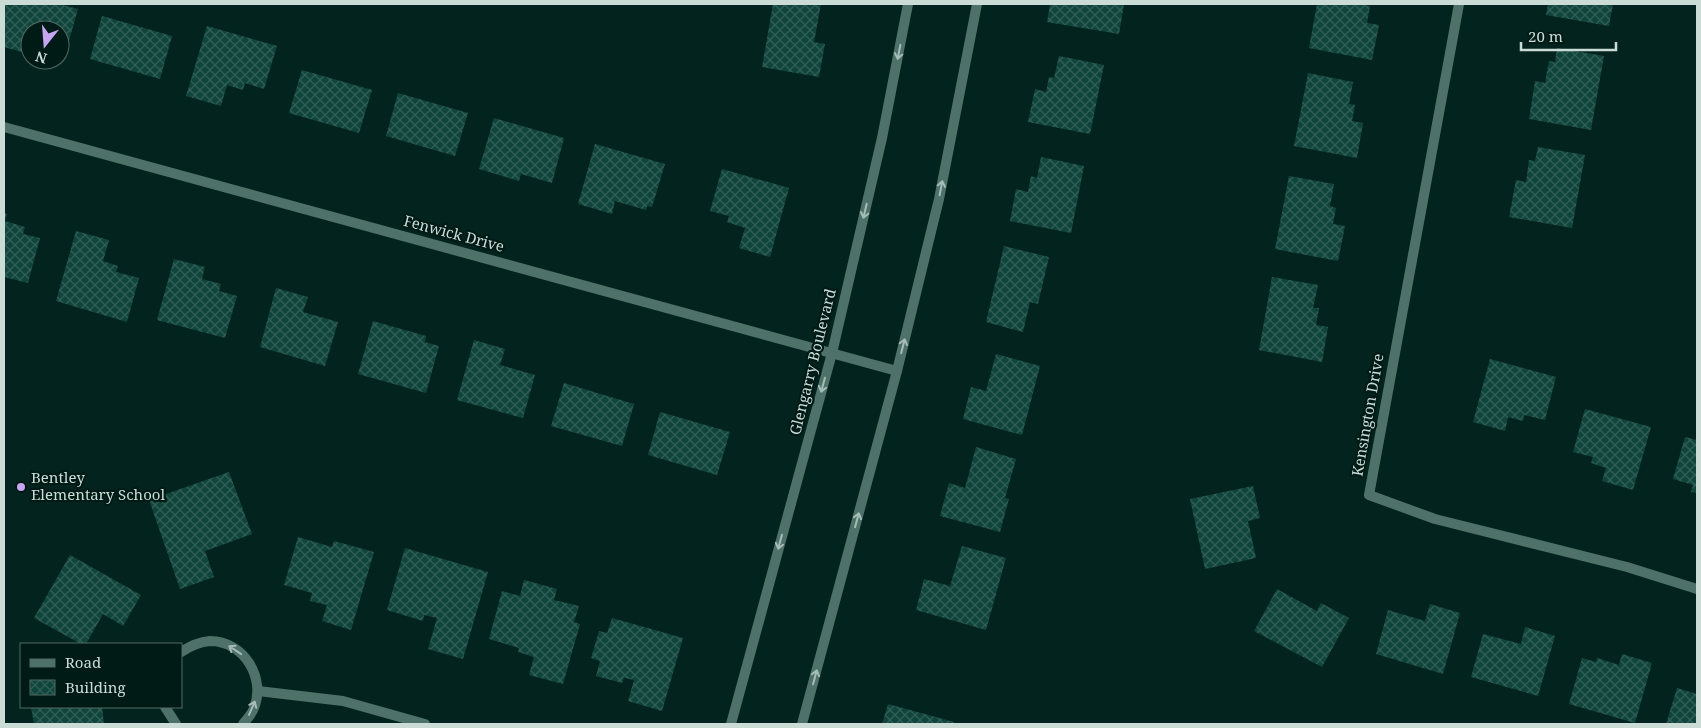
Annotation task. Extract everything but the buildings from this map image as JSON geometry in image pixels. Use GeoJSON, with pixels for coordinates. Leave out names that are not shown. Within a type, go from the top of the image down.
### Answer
{"type":"FeatureCollection","features":[{"type":"Feature","properties":{"kind":"street","name":"Glengarry Boulevard"},"geometry":{"type":"LineString","coordinates":[[731,724],[832,353],[882,138],[908,4]]}},
{"type":"Feature","properties":{"kind":"street"},"geometry":{"type":"LineString","coordinates":[[802,724],[897,371],[939,199],[977,4]]}},
{"type":"Feature","properties":{"kind":"street","name":"Kensington Drive"},"geometry":{"type":"LineString","coordinates":[[1459,4],[1369,495],[1435,519],[1627,567],[1697,589]]}},
{"type":"Feature","properties":{"kind":"street","name":"Fenwick Drive"},"geometry":{"type":"LineString","coordinates":[[4,127],[897,371]]}},
{"type":"Feature","properties":{"kind":"street"},"geometry":{"type":"LineString","coordinates":[[182,651],[192,645],[211,641],[229,645],[245,656],[255,672],[258,691],[254,709],[243,724]]}},
{"type":"Feature","properties":{"kind":"street"},"geometry":{"type":"LineString","coordinates":[[258,691],[343,701],[425,724]]}},
{"type":"Feature","properties":{"kind":"street"},"geometry":{"type":"LineString","coordinates":[[165,708],[176,724]]}},
{"type":"Feature","properties":{"kind":"place","name":"Bentley Elementary School"},"geometry":{"type":"Point","coordinates":[21,487]}}]}
